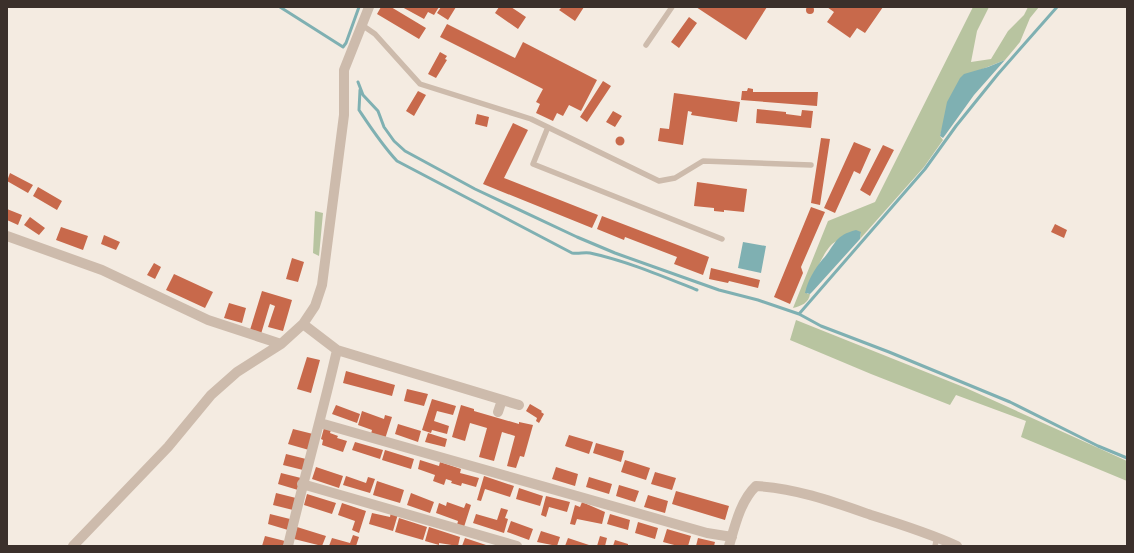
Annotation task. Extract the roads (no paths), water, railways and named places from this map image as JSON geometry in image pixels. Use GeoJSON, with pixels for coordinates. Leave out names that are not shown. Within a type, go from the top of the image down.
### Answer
{"type":"FeatureCollection","features":[{"type":"Feature","properties":{"kind":"street"},"geometry":{"type":"LineString","coordinates":[[73,546],[162,452],[211,395],[237,372],[281,344],[303,324],[315,306],[322,285],[344,115],[344,70],[368,7]]}},
{"type":"Feature","properties":{"kind":"street"},"geometry":{"type":"LineString","coordinates":[[7,236],[102,270],[208,320],[281,344]]}},
{"type":"Feature","properties":{"kind":"street"},"geometry":{"type":"LineString","coordinates":[[303,324],[337,350],[519,405]]}},
{"type":"Feature","properties":{"kind":"street"},"geometry":{"type":"LineString","coordinates":[[288,546],[302,484],[320,423],[337,350]]}},
{"type":"Feature","properties":{"kind":"street"},"geometry":{"type":"LineString","coordinates":[[498,412],[502,400]]}},
{"type":"Feature","properties":{"kind":"street"},"geometry":{"type":"LineString","coordinates":[[320,423],[707,533],[730,541],[748,493],[756,486],[768,486],[817,497],[936,541],[957,546]]}},
{"type":"Feature","properties":{"kind":"street"},"geometry":{"type":"LineString","coordinates":[[302,484],[517,546]]}},
{"type":"Feature","properties":{"kind":"lane"},"geometry":{"type":"LineString","coordinates":[[646,45],[669,8]]}},
{"type":"Feature","properties":{"kind":"lane"},"geometry":{"type":"LineString","coordinates":[[362,25],[375,34],[420,84],[532,119],[658,181],[675,178],[703,161],[811,165]]}},
{"type":"Feature","properties":{"kind":"lane"},"geometry":{"type":"LineString","coordinates":[[548,127],[533,164],[722,239]]}},
{"type":"Feature","properties":{"kind":"water"},"geometry":{"type":"Polygon","coordinates":[[[1005,60],[974,95],[943,138],[940,136],[947,102],[960,78],[964,74],[1005,60]]]}},
{"type":"Feature","properties":{"kind":"water"},"geometry":{"type":"Polygon","coordinates":[[[856,230],[861,232],[860,239],[810,294],[805,293],[814,271],[839,238],[856,230]]]}},
{"type":"Feature","properties":{"kind":"water"},"geometry":{"type":"Polygon","coordinates":[[[743,242],[766,246],[761,273],[738,268],[743,242]]]}},
{"type":"Feature","properties":{"kind":"waterway"},"geometry":{"type":"LineString","coordinates":[[280,7],[343,47],[346,43],[359,7]]}},
{"type":"Feature","properties":{"kind":"waterway"},"geometry":{"type":"LineString","coordinates":[[358,82],[363,95],[378,111],[384,127],[394,141],[405,151],[475,189],[577,237],[615,253],[719,290],[758,300],[799,314],[925,169],[956,126],[998,74],[1057,7]]}},
{"type":"Feature","properties":{"kind":"waterway"},"geometry":{"type":"LineString","coordinates":[[360,90],[359,110],[372,130],[397,161],[572,253],[590,253],[617,260],[697,290]]}},
{"type":"Feature","properties":{"kind":"waterway"},"geometry":{"type":"LineString","coordinates":[[799,314],[821,326],[889,352],[1010,402],[1098,446],[1127,458]]}}]}
